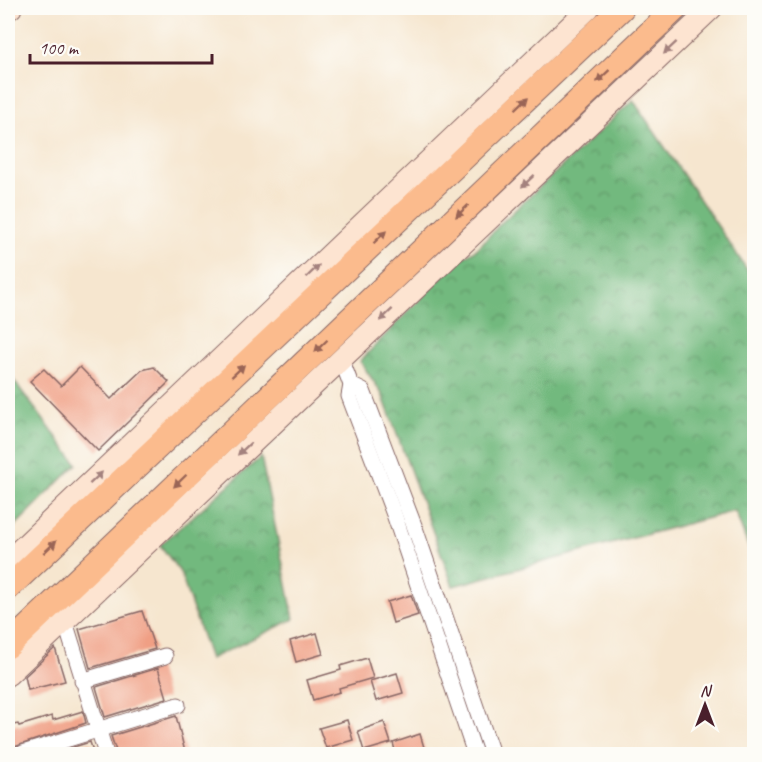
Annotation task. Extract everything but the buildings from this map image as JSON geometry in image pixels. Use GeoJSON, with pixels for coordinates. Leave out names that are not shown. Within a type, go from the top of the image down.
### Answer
{"type":"FeatureCollection","features":[{"type":"Feature","properties":{"kind":"main road"},"geometry":{"type":"LineString","coordinates":[[8,588],[622,8]]}},
{"type":"Feature","properties":{"kind":"main road"},"geometry":{"type":"LineString","coordinates":[[8,646],[56,614],[676,8]]}},
{"type":"Feature","properties":{"kind":"street"},"geometry":{"type":"LineString","coordinates":[[8,561],[589,8]]}},
{"type":"Feature","properties":{"kind":"street"},"geometry":{"type":"LineString","coordinates":[[8,675],[56,614],[341,358],[712,8]]}},
{"type":"Feature","properties":{"kind":"street"},"geometry":{"type":"LineString","coordinates":[[341,358],[351,385],[349,396],[395,518],[475,754]]}},
{"type":"Feature","properties":{"kind":"street"},"geometry":{"type":"LineString","coordinates":[[351,385],[363,391],[415,528],[490,754]]}},
{"type":"Feature","properties":{"kind":"street"},"geometry":{"type":"LineString","coordinates":[[56,614],[82,681],[106,754]]}},
{"type":"Feature","properties":{"kind":"street"},"geometry":{"type":"LineString","coordinates":[[82,681],[165,656]]}},
{"type":"Feature","properties":{"kind":"street"},"geometry":{"type":"LineString","coordinates":[[23,753],[178,705]]}},
{"type":"Feature","properties":{"kind":"green space"},"geometry":{"type":"Polygon","coordinates":[[[633,100],[754,280],[754,562],[735,511],[453,586],[382,394],[360,361],[457,261],[477,249],[501,223],[633,100]]]}},
{"type":"Feature","properties":{"kind":"green space"},"geometry":{"type":"Polygon","coordinates":[[[8,373],[77,464],[8,533],[8,373]]]}},
{"type":"Feature","properties":{"kind":"green space"},"geometry":{"type":"Polygon","coordinates":[[[261,457],[294,619],[210,659],[180,572],[160,545],[261,457]]]}}]}
